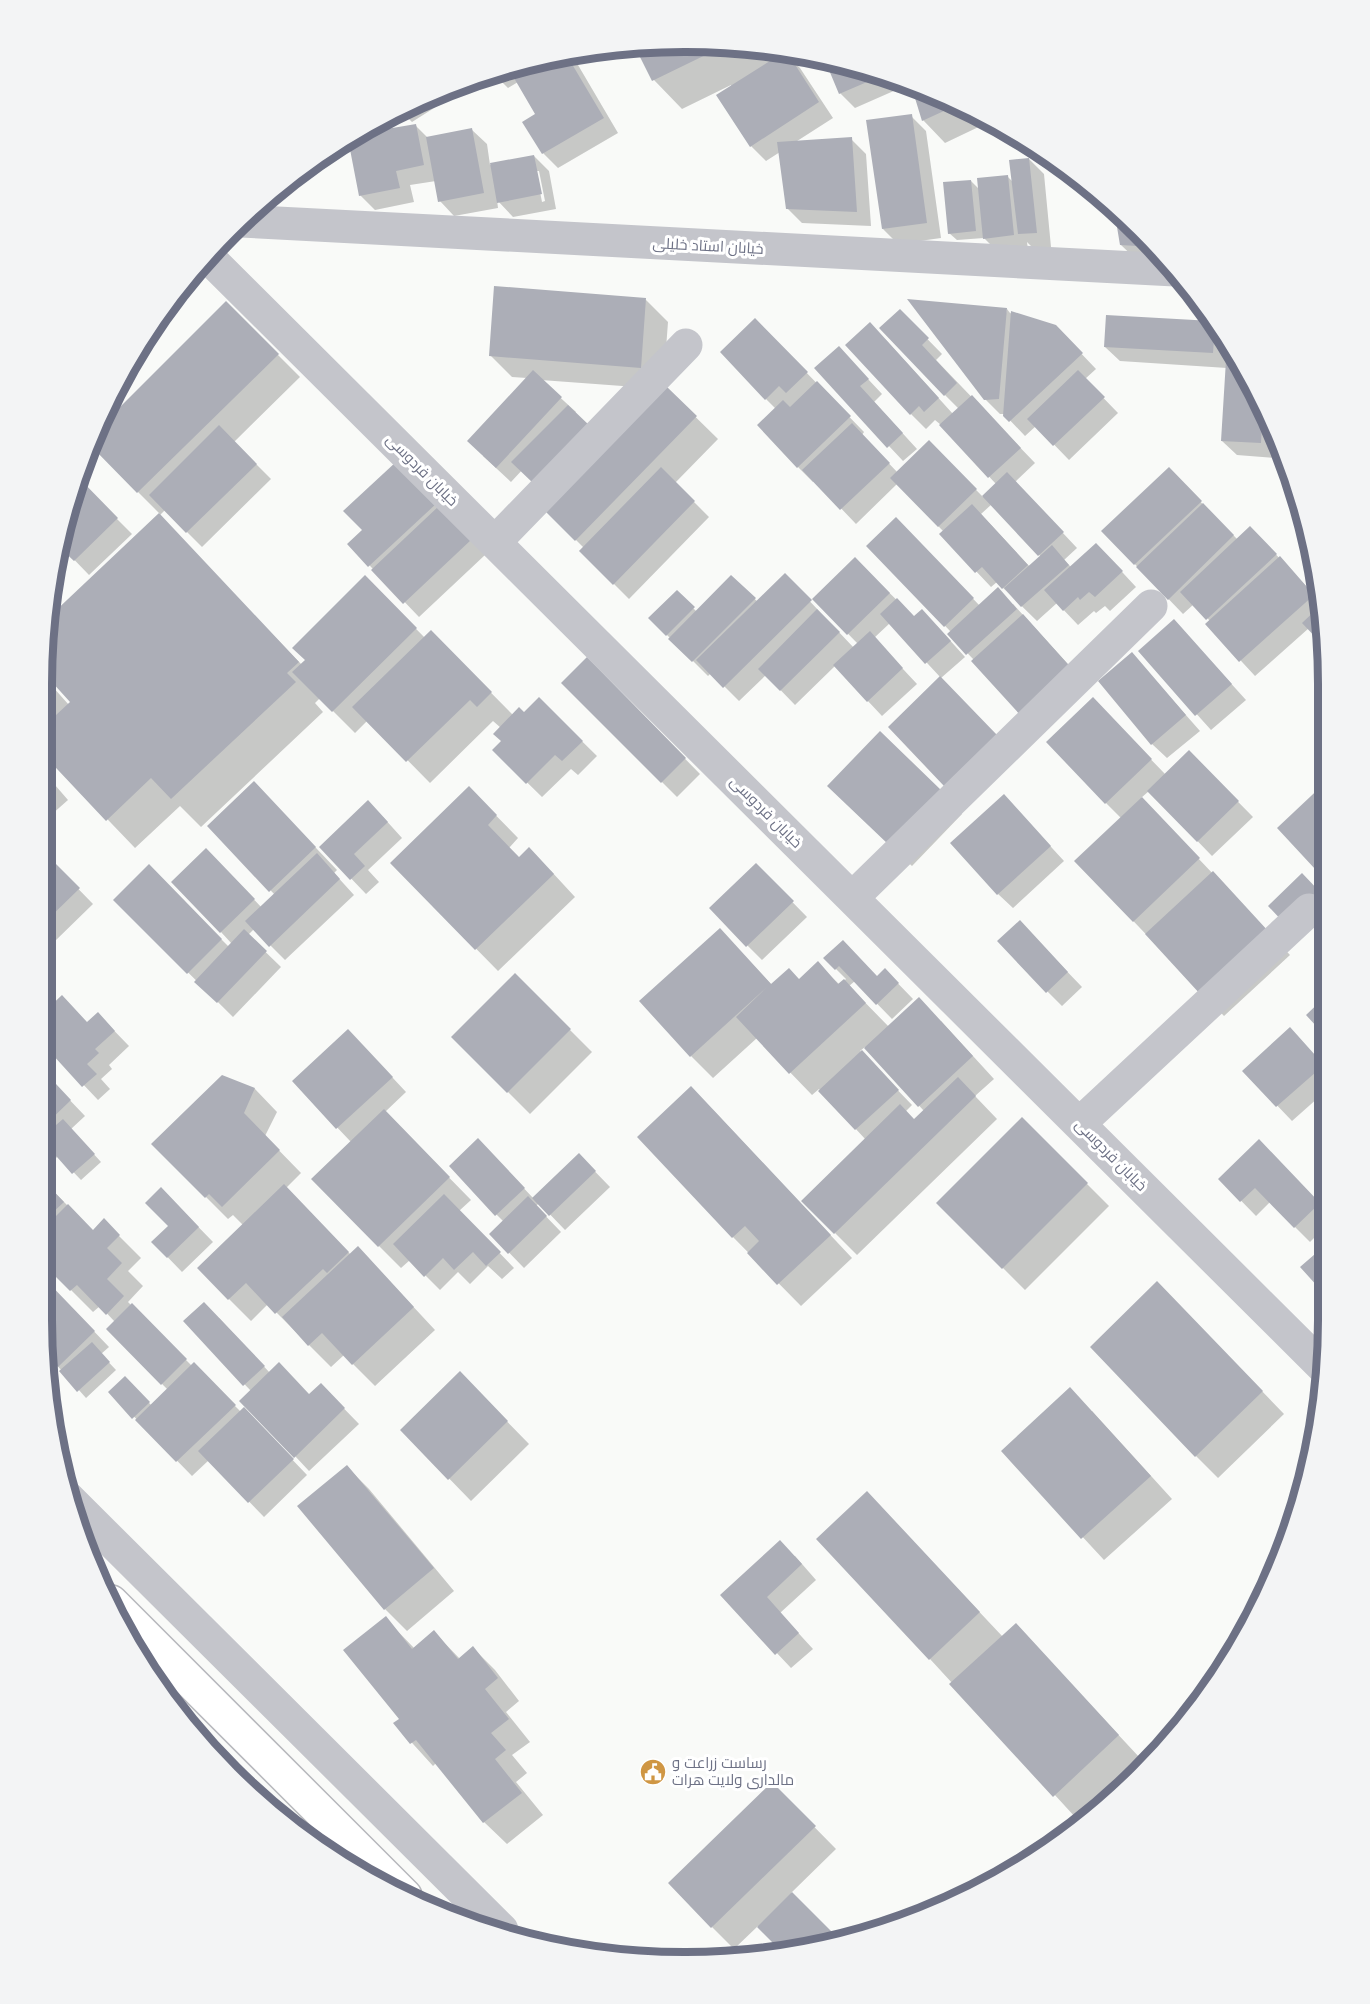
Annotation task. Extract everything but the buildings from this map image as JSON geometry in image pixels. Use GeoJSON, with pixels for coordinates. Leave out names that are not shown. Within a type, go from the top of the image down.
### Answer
{"type":"FeatureCollection","features":[{"type":"Feature","properties":{"kind":"highway"},"geometry":{"type":"LineString","coordinates":[[129,1620],[384,1875]]}},
{"type":"Feature","properties":{"kind":"street","name":"خیابان استاد خلیلی"},"geometry":{"type":"LineString","coordinates":[[254,223],[1162,269]]}},
{"type":"Feature","properties":{"kind":"street","name":"خیابان فردوسی"},"geometry":{"type":"LineString","coordinates":[[214,263],[1316,1361]]}},
{"type":"Feature","properties":{"kind":"street"},"geometry":{"type":"LineString","coordinates":[[495,542],[686,345]]}},
{"type":"Feature","properties":{"kind":"street"},"geometry":{"type":"LineString","coordinates":[[852,898],[1151,606]]}},
{"type":"Feature","properties":{"kind":"street"},"geometry":{"type":"LineString","coordinates":[[1079,1124],[1309,910]]}},
{"type":"Feature","properties":{"kind":"street"},"geometry":{"type":"LineString","coordinates":[[83,1513],[493,1922]]}},
{"type":"Feature","properties":{"kind":"place","name":"رساست زراعت و مالداری ولایت هرات"},"geometry":{"type":"Point","coordinates":[653,1772]}}]}
